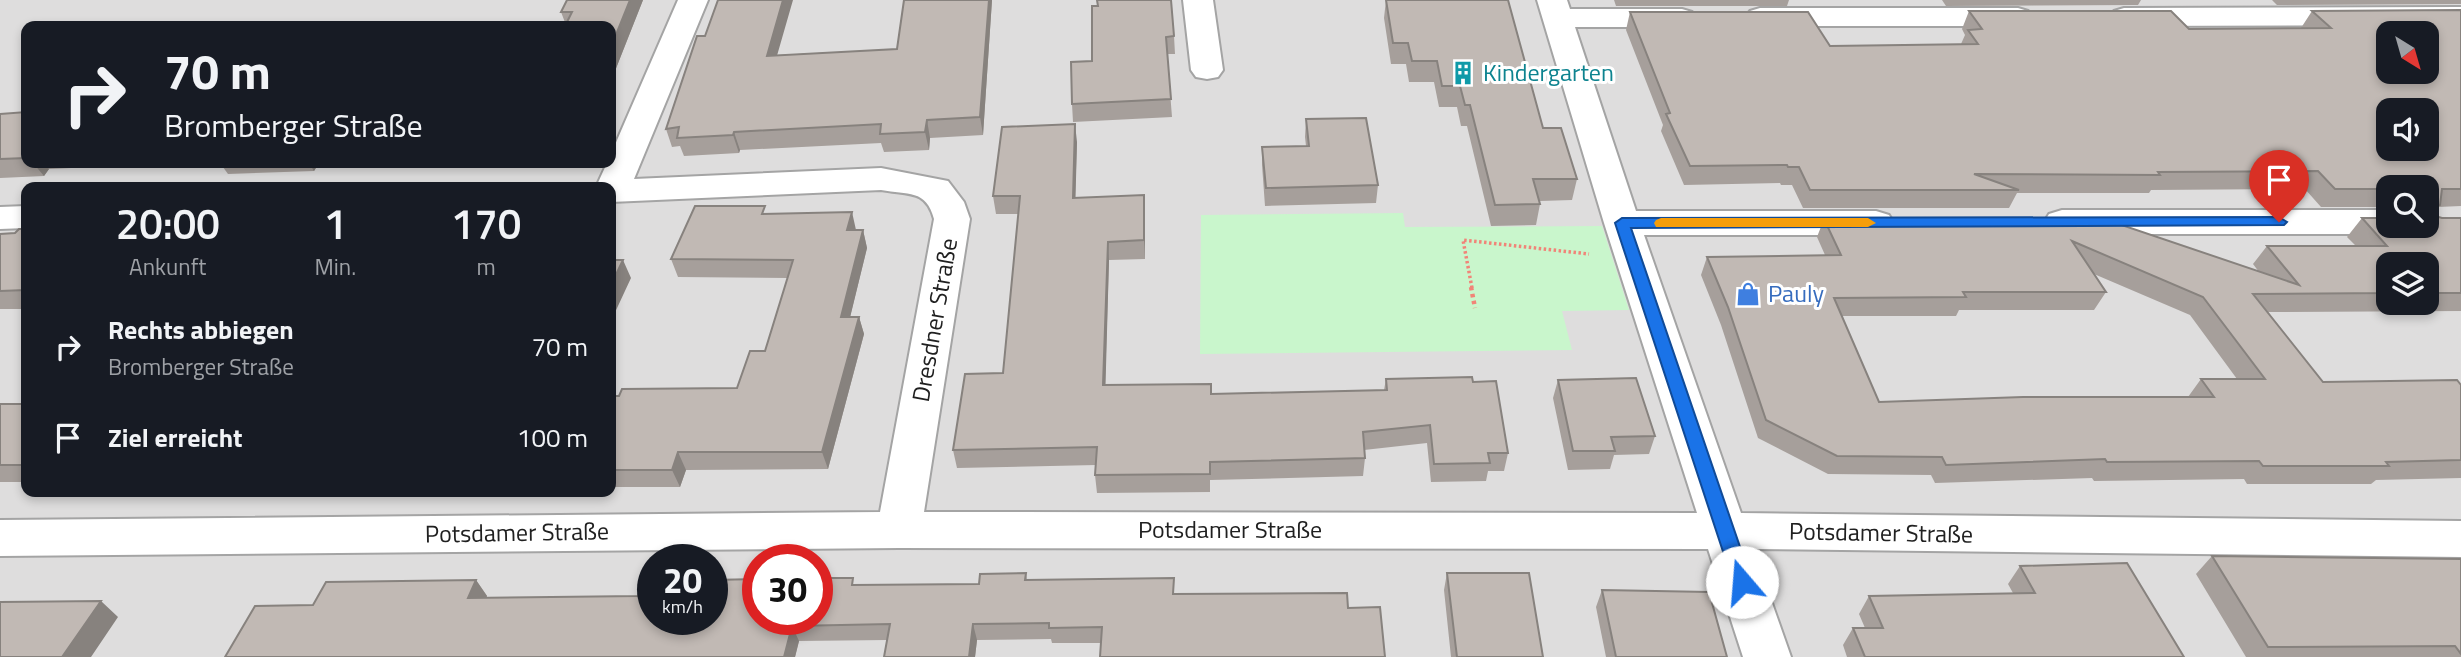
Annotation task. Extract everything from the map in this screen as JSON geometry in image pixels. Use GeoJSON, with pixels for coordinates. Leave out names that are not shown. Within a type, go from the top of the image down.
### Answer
{"type":"FeatureCollection","features":[{"type":"Feature","properties":{"kind":"street"},"geometry":{"type":"LineString","coordinates":[[615,182],[693,0]]}},
{"type":"Feature","properties":{"kind":"street"},"geometry":{"type":"LineString","coordinates":[[1198,0],[1208,69]]}},
{"type":"Feature","properties":{"kind":"street"},"geometry":{"type":"LineString","coordinates":[[1767,657],[1622,223],[1555,9],[1725,17],[2044,17]]}},
{"type":"Feature","properties":{"kind":"street"},"geometry":{"type":"LineString","coordinates":[[2100,17],[2461,16]]}},
{"type":"Feature","properties":{"kind":"street","name":"Dresdner Straße"},"geometry":{"type":"LineString","coordinates":[[616,191],[881,179],[936,189],[947,202],[952,219],[899,530]]}},
{"type":"Feature","properties":{"kind":"street"},"geometry":{"type":"LineString","coordinates":[[0,218],[21,217]]}},
{"type":"Feature","properties":{"kind":"street"},"geometry":{"type":"LineString","coordinates":[[2026,222],[2376,222]]}},
{"type":"Feature","properties":{"kind":"street"},"geometry":{"type":"LineString","coordinates":[[1622,223],[1915,223]]}},
{"type":"Feature","properties":{"kind":"street","name":"Potsdamer Straße"},"geometry":{"type":"LineString","coordinates":[[0,538],[899,530],[1725,531],[2461,539]]}},
{"type":"Feature","properties":{"kind":"path"},"geometry":{"type":"LineString","coordinates":[[1475,308],[1463,240],[1635,258]]}},
{"type":"Feature","properties":{"kind":"shaded area"},"geometry":{"type":"Polygon","coordinates":[[[0,0],[2461,0],[2461,657],[0,657],[0,0]]]}},
{"type":"Feature","properties":{"kind":"green space"},"geometry":{"type":"Polygon","coordinates":[[[1403,213],[1405,227],[1602,226],[1629,310],[1562,311],[1572,350],[1200,354],[1201,215],[1403,213]]]}},
{"type":"Feature","properties":{"kind":"building"},"geometry":{"type":"Polygon","coordinates":[[[567,0],[630,0],[616,35],[616,21],[568,21],[572,12],[561,12],[567,0]]]}},
{"type":"Feature","properties":{"kind":"building"},"geometry":{"type":"Polygon","coordinates":[[[718,0],[783,0],[767,56],[897,49],[904,0],[989,0],[980,117],[927,120],[925,132],[880,134],[881,124],[677,138],[679,127],[666,129],[697,36],[705,36],[718,0]]]}},
{"type":"Feature","properties":{"kind":"building"},"geometry":{"type":"Polygon","coordinates":[[[1097,0],[1171,0],[1174,36],[1166,37],[1171,99],[1072,104],[1071,62],[1092,61],[1092,6],[1098,6],[1097,0]]]}},
{"type":"Feature","properties":{"kind":"building"},"geometry":{"type":"Polygon","coordinates":[[[1386,0],[1508,0],[1543,128],[1561,128],[1577,179],[1533,179],[1540,204],[1495,205],[1470,105],[1465,105],[1460,86],[1442,86],[1437,61],[1412,61],[1408,43],[1393,43],[1386,0]]]}},
{"type":"Feature","properties":{"kind":"building"},"geometry":{"type":"Polygon","coordinates":[[[2461,10],[2461,189],[2442,189],[2440,205],[2439,175],[2376,175],[2376,189],[2335,189],[2318,171],[2158,172],[2160,175],[1974,174],[2019,190],[1810,190],[1799,167],[1690,166],[1666,114],[1670,113],[1630,12],[1808,12],[1830,46],[1978,44],[1968,30],[1982,29],[1969,11],[2171,11],[2189,29],[2331,28],[2312,11],[2461,10]]]}},
{"type":"Feature","properties":{"kind":"building"},"geometry":{"type":"Polygon","coordinates":[[[21,112],[21,158],[0,159],[0,114],[21,112]]]}},
{"type":"Feature","properties":{"kind":"building"},"geometry":{"type":"Polygon","coordinates":[[[1366,118],[1378,185],[1266,188],[1262,147],[1309,146],[1306,119],[1366,118]]]}},
{"type":"Feature","properties":{"kind":"building"},"geometry":{"type":"Polygon","coordinates":[[[1075,124],[1073,198],[1144,195],[1144,240],[1108,242],[1103,385],[1211,384],[1211,394],[1387,390],[1386,379],[1472,377],[1473,382],[1496,381],[1508,453],[1488,453],[1490,463],[1434,464],[1430,425],[1363,432],[1365,458],[1210,462],[1210,474],[1095,475],[1097,447],[953,450],[965,374],[1003,373],[1020,196],[993,196],[1002,127],[1075,124]]]}},
{"type":"Feature","properties":{"kind":"building"},"geometry":{"type":"Polygon","coordinates":[[[695,206],[765,206],[762,214],[852,212],[847,230],[863,230],[841,317],[859,317],[822,452],[678,452],[672,470],[616,470],[616,396],[619,396],[622,389],[737,388],[750,351],[765,351],[793,260],[671,259],[695,206]]]}},
{"type":"Feature","properties":{"kind":"building"},"geometry":{"type":"Polygon","coordinates":[[[2439,217],[2461,218],[2461,293],[2439,293],[2439,252],[2376,252],[2376,293],[2253,294],[2323,382],[2457,380],[2461,385],[2461,460],[2386,462],[2389,466],[2263,466],[2259,461],[2107,462],[2105,459],[1946,465],[1942,457],[1837,456],[1766,420],[1728,307],[1707,257],[1841,255],[1824,219],[2104,219],[2299,285],[2267,246],[2387,246],[2380,238],[2439,238],[2439,217]],[[2072,241],[2106,292],[1963,292],[1966,297],[1834,298],[1879,402],[2023,397],[2214,397],[2201,379],[2265,379],[2203,297],[2072,241]]]}},
{"type":"Feature","properties":{"kind":"building"},"geometry":{"type":"Polygon","coordinates":[[[2362,218],[2376,218],[2376,234],[2362,218]]]}},
{"type":"Feature","properties":{"kind":"building"},"geometry":{"type":"Polygon","coordinates":[[[21,229],[21,290],[0,291],[0,234],[15,233],[21,229]]]}},
{"type":"Feature","properties":{"kind":"building"},"geometry":{"type":"Polygon","coordinates":[[[616,260],[623,260],[616,275],[616,260]]]}},
{"type":"Feature","properties":{"kind":"building"},"geometry":{"type":"Polygon","coordinates":[[[1636,378],[1655,436],[1611,437],[1615,451],[1573,451],[1558,380],[1636,378]]]}},
{"type":"Feature","properties":{"kind":"building"},"geometry":{"type":"Polygon","coordinates":[[[0,404],[21,404],[21,465],[0,465],[0,404]]]}},
{"type":"Feature","properties":{"kind":"building"},"geometry":{"type":"Polygon","coordinates":[[[2212,556],[2461,559],[2461,654],[2455,646],[2268,647],[2212,556]]]}},
{"type":"Feature","properties":{"kind":"building"},"geometry":{"type":"Polygon","coordinates":[[[2127,563],[2184,657],[1865,657],[1853,628],[1883,628],[1869,596],[2035,593],[2020,566],[2127,563]]]}},
{"type":"Feature","properties":{"kind":"building"},"geometry":{"type":"Polygon","coordinates":[[[1026,573],[1025,580],[1174,578],[1173,594],[1347,593],[1348,608],[1380,607],[1385,657],[1100,657],[1102,627],[1049,628],[1049,623],[973,624],[969,657],[884,657],[890,624],[833,625],[833,578],[853,578],[852,585],[979,584],[980,574],[1026,573]]]}},
{"type":"Feature","properties":{"kind":"building"},"geometry":{"type":"Polygon","coordinates":[[[1447,573],[1529,573],[1543,657],[1457,657],[1447,573]]]}},
{"type":"Feature","properties":{"kind":"building"},"geometry":{"type":"Polygon","coordinates":[[[742,579],[742,635],[790,635],[784,657],[225,657],[255,606],[313,605],[326,582],[476,580],[468,598],[637,596],[637,635],[728,635],[728,580],[742,579]]]}},
{"type":"Feature","properties":{"kind":"building"},"geometry":{"type":"Polygon","coordinates":[[[1602,590],[1709,592],[1727,657],[1616,657],[1602,590]]]}},
{"type":"Feature","properties":{"kind":"building"},"geometry":{"type":"Polygon","coordinates":[[[101,601],[62,657],[0,657],[0,602],[101,601]]]}},
{"type":"Feature","properties":{"kind":"slow traffic"},"geometry":{"type":"LineString","coordinates":[[1661,223],[1868,223]]}},
{"type":"Feature","properties":{"kind":"place","name":"Kindergarten"},"geometry":{"type":"Point","coordinates":[1463,73]}},
{"type":"Feature","properties":{"kind":"place","name":"Pauly"},"geometry":{"type":"Point","coordinates":[1748,294]}},
{"type":"Feature","properties":{"kind":"route"},"geometry":{"type":"LineString","coordinates":[[1742,582],[1622,223],[2279,222]]}}]}
